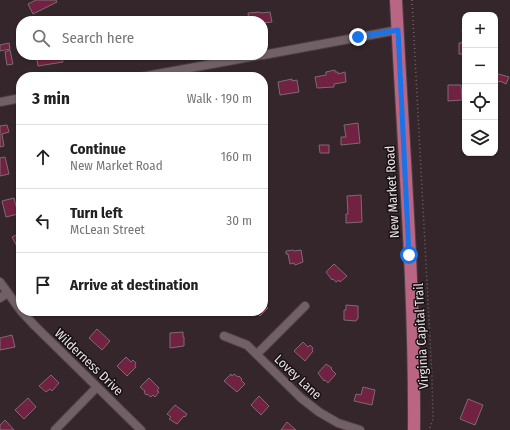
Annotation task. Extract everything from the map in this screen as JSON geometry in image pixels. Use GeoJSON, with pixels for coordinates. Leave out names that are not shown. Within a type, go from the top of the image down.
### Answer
{"type":"FeatureCollection","features":[{"type":"Feature","properties":{"kind":"main road","name":"New Market Road"},"geometry":{"type":"LineString","coordinates":[[396,0],[409,255],[414,385],[414,430]]}},
{"type":"Feature","properties":{"kind":"street"},"geometry":{"type":"LineString","coordinates":[[268,54],[398,30]]}},
{"type":"Feature","properties":{"kind":"street"},"geometry":{"type":"LineString","coordinates":[[168,72],[234,60]]}},
{"type":"Feature","properties":{"kind":"street"},"geometry":{"type":"LineString","coordinates":[[0,102],[16,99]]}},
{"type":"Feature","properties":{"kind":"street","name":"Wilderness Drive"},"geometry":{"type":"LineString","coordinates":[[0,282],[4,295],[16,306]]}},
{"type":"Feature","properties":{"kind":"street"},"geometry":{"type":"LineString","coordinates":[[257,354],[305,306]]}},
{"type":"Feature","properties":{"kind":"street","name":"Wilderness Drive"},"geometry":{"type":"LineString","coordinates":[[26,316],[141,430]]}},
{"type":"Feature","properties":{"kind":"street","name":"Lovey Lane"},"geometry":{"type":"LineString","coordinates":[[224,336],[242,342],[257,354],[301,398],[319,412],[338,423],[360,430]]}},
{"type":"Feature","properties":{"kind":"street"},"geometry":{"type":"LineString","coordinates":[[55,430],[97,387]]}},
{"type":"Feature","properties":{"kind":"path","name":"Virginia Capital Trail"},"geometry":{"type":"LineString","coordinates":[[412,0],[432,377],[433,419],[429,430]]}},
{"type":"Feature","properties":{"kind":"building"},"geometry":{"type":"Polygon","coordinates":[[[36,0],[56,0],[57,2],[33,14],[28,4],[36,0]]]}},
{"type":"Feature","properties":{"kind":"building"},"geometry":{"type":"Polygon","coordinates":[[[270,12],[272,22],[268,22],[268,16],[248,16],[248,13],[270,12]]]}},
{"type":"Feature","properties":{"kind":"building"},"geometry":{"type":"Polygon","coordinates":[[[9,43],[10,49],[0,51],[0,45],[9,43]]]}},
{"type":"Feature","properties":{"kind":"building"},"geometry":{"type":"Polygon","coordinates":[[[459,43],[462,43],[462,54],[459,54],[459,43]]]}},
{"type":"Feature","properties":{"kind":"building"},"geometry":{"type":"Polygon","coordinates":[[[10,50],[13,64],[7,65],[5,52],[10,50]]]}},
{"type":"Feature","properties":{"kind":"building"},"geometry":{"type":"Polygon","coordinates":[[[37,60],[62,60],[63,62],[38,66],[37,60]]]}},
{"type":"Feature","properties":{"kind":"building"},"geometry":{"type":"Polygon","coordinates":[[[335,70],[338,74],[345,72],[346,82],[334,84],[334,87],[317,88],[315,77],[326,75],[326,72],[335,70]]]}},
{"type":"Feature","properties":{"kind":"building"},"geometry":{"type":"Polygon","coordinates":[[[498,74],[509,77],[506,84],[498,81],[498,74]]]}},
{"type":"Feature","properties":{"kind":"building"},"geometry":{"type":"Polygon","coordinates":[[[292,79],[292,81],[297,80],[299,92],[280,95],[278,82],[292,79]]]}},
{"type":"Feature","properties":{"kind":"building"},"geometry":{"type":"Polygon","coordinates":[[[448,85],[461,85],[462,100],[448,101],[448,85]]]}},
{"type":"Feature","properties":{"kind":"building"},"geometry":{"type":"Polygon","coordinates":[[[358,123],[360,143],[341,145],[341,137],[346,137],[344,125],[358,123]]]}},
{"type":"Feature","properties":{"kind":"building"},"geometry":{"type":"Polygon","coordinates":[[[7,125],[9,132],[2,134],[4,146],[0,147],[0,126],[7,125]]]}},
{"type":"Feature","properties":{"kind":"building"},"geometry":{"type":"Polygon","coordinates":[[[319,145],[329,145],[329,153],[320,153],[319,145]]]}},
{"type":"Feature","properties":{"kind":"building"},"geometry":{"type":"Polygon","coordinates":[[[5,157],[9,174],[0,176],[0,158],[5,157]]]}},
{"type":"Feature","properties":{"kind":"building"},"geometry":{"type":"Polygon","coordinates":[[[361,195],[362,222],[346,223],[346,214],[348,214],[347,196],[361,195]]]}},
{"type":"Feature","properties":{"kind":"building"},"geometry":{"type":"Polygon","coordinates":[[[14,198],[16,214],[6,217],[2,201],[14,198]]]}},
{"type":"Feature","properties":{"kind":"building"},"geometry":{"type":"Polygon","coordinates":[[[16,235],[16,244],[12,237],[16,235]]]}},
{"type":"Feature","properties":{"kind":"building"},"geometry":{"type":"Polygon","coordinates":[[[301,250],[303,262],[295,265],[294,263],[290,264],[286,251],[301,250]]]}},
{"type":"Feature","properties":{"kind":"building"},"geometry":{"type":"Polygon","coordinates":[[[334,264],[347,276],[340,282],[339,280],[336,282],[333,279],[332,280],[326,272],[334,264]]]}},
{"type":"Feature","properties":{"kind":"building"},"geometry":{"type":"Polygon","coordinates":[[[346,305],[358,306],[358,319],[356,321],[344,320],[344,310],[346,310],[346,305]]]}},
{"type":"Feature","properties":{"kind":"building"},"geometry":{"type":"Polygon","coordinates":[[[97,329],[110,341],[102,350],[89,338],[97,329]]]}},
{"type":"Feature","properties":{"kind":"building"},"geometry":{"type":"Polygon","coordinates":[[[183,332],[184,346],[170,348],[170,333],[183,332]]]}},
{"type":"Feature","properties":{"kind":"building"},"geometry":{"type":"Polygon","coordinates":[[[12,335],[15,347],[0,350],[0,338],[12,335]]]}},
{"type":"Feature","properties":{"kind":"building"},"geometry":{"type":"Polygon","coordinates":[[[303,342],[308,347],[310,345],[313,348],[313,351],[305,361],[294,351],[303,342]]]}},
{"type":"Feature","properties":{"kind":"building"},"geometry":{"type":"Polygon","coordinates":[[[126,357],[131,362],[133,360],[136,363],[136,367],[127,376],[117,366],[126,357]]]}},
{"type":"Feature","properties":{"kind":"building"},"geometry":{"type":"Polygon","coordinates":[[[326,364],[332,368],[331,369],[336,374],[328,383],[325,380],[324,381],[318,373],[326,364]]]}},
{"type":"Feature","properties":{"kind":"building"},"geometry":{"type":"Polygon","coordinates":[[[231,374],[232,376],[234,374],[238,377],[239,376],[245,384],[237,392],[224,381],[231,374]]]}},
{"type":"Feature","properties":{"kind":"building"},"geometry":{"type":"Polygon","coordinates":[[[51,375],[59,383],[52,391],[50,389],[46,392],[39,386],[51,375]]]}},
{"type":"Feature","properties":{"kind":"building"},"geometry":{"type":"Polygon","coordinates":[[[149,378],[159,388],[157,391],[159,392],[155,397],[153,395],[151,397],[147,394],[146,395],[144,392],[145,391],[140,387],[149,378]]]}},
{"type":"Feature","properties":{"kind":"building"},"geometry":{"type":"Polygon","coordinates":[[[363,387],[375,390],[372,405],[354,401],[356,394],[361,395],[363,387]]]}},
{"type":"Feature","properties":{"kind":"building"},"geometry":{"type":"Polygon","coordinates":[[[259,396],[269,406],[261,415],[251,405],[259,396]]]}},
{"type":"Feature","properties":{"kind":"building"},"geometry":{"type":"Polygon","coordinates":[[[28,398],[36,407],[24,419],[15,410],[28,398]]]}},
{"type":"Feature","properties":{"kind":"building"},"geometry":{"type":"Polygon","coordinates":[[[468,399],[483,405],[475,425],[460,419],[468,399]]]}},
{"type":"Feature","properties":{"kind":"building"},"geometry":{"type":"Polygon","coordinates":[[[175,405],[187,414],[177,424],[169,419],[171,417],[167,414],[175,405]]]}},
{"type":"Feature","properties":{"kind":"building"},"geometry":{"type":"Polygon","coordinates":[[[5,420],[14,430],[0,430],[0,425],[5,420]]]}},
{"type":"Feature","properties":{"kind":"building"},"geometry":{"type":"Polygon","coordinates":[[[287,422],[296,430],[281,430],[287,422]]]}},
{"type":"Feature","properties":{"kind":"route"},"geometry":{"type":"LineString","coordinates":[[358,37],[398,30],[409,255]]}}]}
